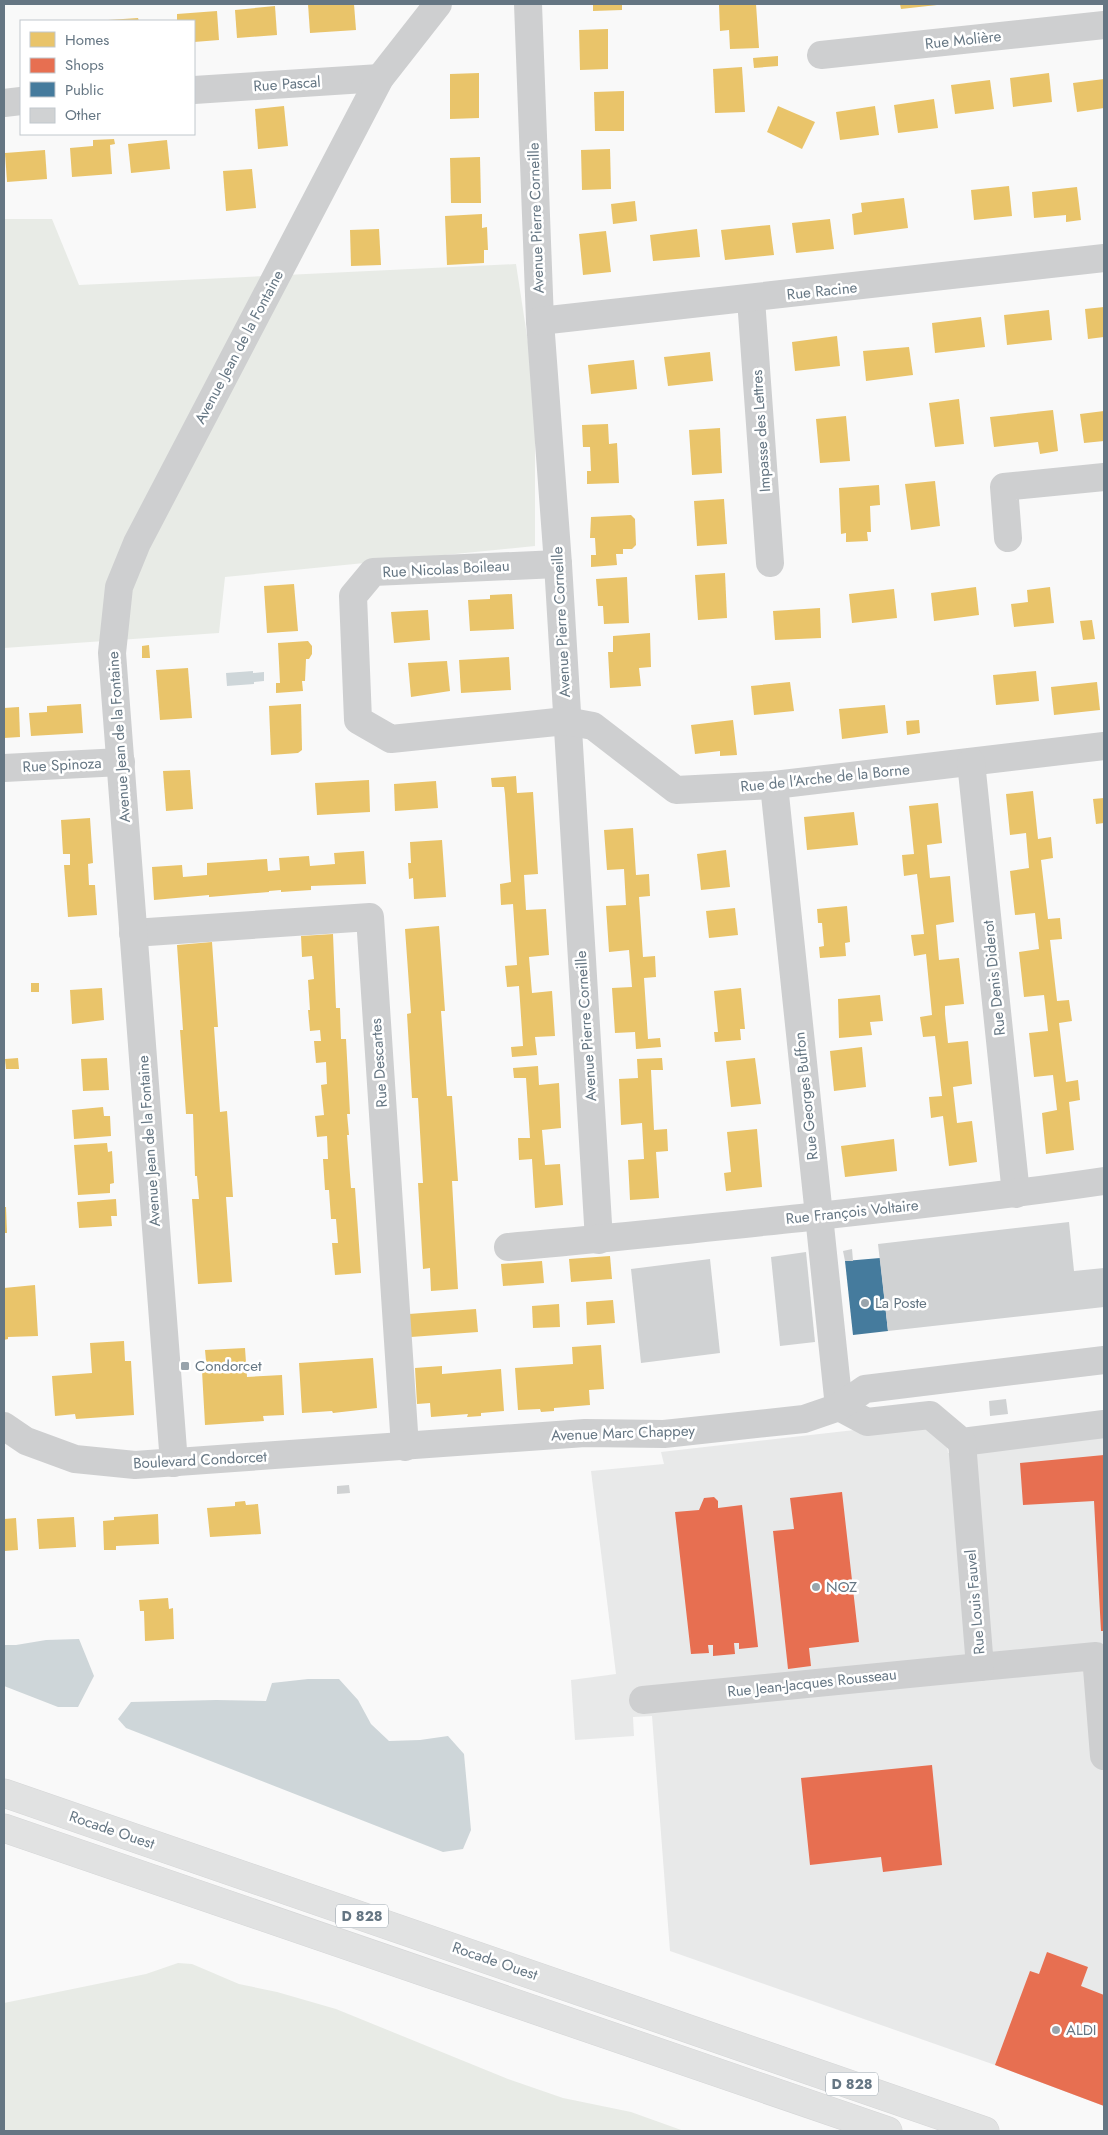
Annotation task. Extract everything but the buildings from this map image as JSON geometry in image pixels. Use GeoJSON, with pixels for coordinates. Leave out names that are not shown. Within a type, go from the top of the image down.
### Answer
{"type":"FeatureCollection","features":[{"type":"Feature","properties":{"kind":"main road","name":"Rocade Ouest"},"geometry":{"type":"LineString","coordinates":[[4,1793],[985,2131]]}},
{"type":"Feature","properties":{"kind":"main road","name":"D 828"},"geometry":{"type":"LineString","coordinates":[[4,1828],[888,2131]]}},
{"type":"Feature","properties":{"kind":"street","name":"Avenue Jean de la Fontaine"},"geometry":{"type":"LineString","coordinates":[[174,1463],[112,652],[119,588],[137,543],[380,78],[438,4]]}},
{"type":"Feature","properties":{"kind":"street","name":"Avenue Pierre Corneille"},"geometry":{"type":"LineString","coordinates":[[528,4],[540,321],[558,564],[566,721],[599,1240]]}},
{"type":"Feature","properties":{"kind":"street","name":"Rue Molière"},"geometry":{"type":"LineString","coordinates":[[821,55],[1104,25]]}},
{"type":"Feature","properties":{"kind":"street","name":"Rue Pascal"},"geometry":{"type":"LineString","coordinates":[[195,90],[380,78]]}},
{"type":"Feature","properties":{"kind":"street"},"geometry":{"type":"LineString","coordinates":[[4,102],[20,101]]}},
{"type":"Feature","properties":{"kind":"street","name":"Rue Racine"},"geometry":{"type":"LineString","coordinates":[[540,321],[751,299],[1104,258]]}},
{"type":"Feature","properties":{"kind":"street","name":"Impasse des Lettres"},"geometry":{"type":"LineString","coordinates":[[751,299],[770,564]]}},
{"type":"Feature","properties":{"kind":"street"},"geometry":{"type":"LineString","coordinates":[[1008,538],[1004,487],[1104,477]]}},
{"type":"Feature","properties":{"kind":"street","name":"Rue Nicolas Boileau"},"geometry":{"type":"LineString","coordinates":[[558,564],[373,572],[353,596],[358,720],[391,739],[566,721]]}},
{"type":"Feature","properties":{"kind":"street","name":"Rue de l'Arche de la Borne"},"geometry":{"type":"LineString","coordinates":[[566,721],[593,726],[676,790],[774,785],[1104,746]]}},
{"type":"Feature","properties":{"kind":"street","name":"Rue Spinoza"},"geometry":{"type":"LineString","coordinates":[[4,768],[121,762]]}},
{"type":"Feature","properties":{"kind":"street","name":"Rue Denis Diderot"},"geometry":{"type":"LineString","coordinates":[[972,762],[1016,1194]]}},
{"type":"Feature","properties":{"kind":"street","name":"Rue Georges Buffon"},"geometry":{"type":"LineString","coordinates":[[774,785],[839,1407]]}},
{"type":"Feature","properties":{"kind":"street","name":"Rue Descartes"},"geometry":{"type":"LineString","coordinates":[[133,933],[370,917],[405,1447]]}},
{"type":"Feature","properties":{"kind":"street","name":"Rue François Voltaire"},"geometry":{"type":"LineString","coordinates":[[508,1247],[599,1240],[1016,1194],[1104,1182]]}},
{"type":"Feature","properties":{"kind":"street","name":"Avenue Marc Chappey"},"geometry":{"type":"LineString","coordinates":[[405,1447],[585,1433],[664,1434],[804,1419],[839,1407],[865,1389],[1104,1360]]}},
{"type":"Feature","properties":{"kind":"street"},"geometry":{"type":"LineString","coordinates":[[839,1407],[867,1422],[930,1415],[962,1442],[1104,1424]]}},
{"type":"Feature","properties":{"kind":"street","name":"Boulevard Condorcet"},"geometry":{"type":"LineString","coordinates":[[4,1426],[26,1440],[75,1459],[135,1465],[405,1447]]}},
{"type":"Feature","properties":{"kind":"street","name":"Rue Louis Fauvel"},"geometry":{"type":"LineString","coordinates":[[962,1442],[980,1667],[1096,1656],[1104,1756]]}},
{"type":"Feature","properties":{"kind":"street","name":"Rue Jean-Jacques Rousseau"},"geometry":{"type":"LineString","coordinates":[[643,1700],[980,1667]]}},
{"type":"Feature","properties":{"kind":"shaded area"},"geometry":{"type":"Polygon","coordinates":[[[4,219],[52,219],[79,285],[516,264],[535,388],[535,546],[225,577],[219,633],[4,648],[4,219]]]}},
{"type":"Feature","properties":{"kind":"shaded area"},"geometry":{"type":"Polygon","coordinates":[[[253,671],[253,673],[264,672],[264,681],[254,682],[254,684],[227,686],[226,673],[253,671]]]}},
{"type":"Feature","properties":{"kind":"shaded area"},"geometry":{"type":"Polygon","coordinates":[[[925,1422],[947,1444],[948,1453],[1104,1435],[1104,2106],[995,2065],[670,1951],[652,1716],[633,1717],[634,1736],[575,1740],[571,1680],[616,1674],[591,1471],[664,1464],[661,1452],[925,1422]]]}},
{"type":"Feature","properties":{"kind":"shaded area"},"geometry":{"type":"Polygon","coordinates":[[[79,1639],[94,1676],[78,1707],[58,1707],[4,1686],[4,1645],[46,1640],[79,1639]]]}},
{"type":"Feature","properties":{"kind":"shaded area"},"geometry":{"type":"Polygon","coordinates":[[[308,1679],[339,1679],[358,1700],[371,1724],[389,1741],[420,1740],[448,1736],[464,1754],[471,1830],[463,1849],[443,1852],[126,1728],[118,1719],[131,1702],[266,1701],[272,1683],[308,1679]]]}},
{"type":"Feature","properties":{"kind":"shaded area"},"geometry":{"type":"Polygon","coordinates":[[[178,1963],[192,1964],[239,1984],[277,1992],[336,2009],[508,2079],[563,2098],[631,2112],[684,2131],[4,2131],[4,2003],[146,1974],[178,1963]]]}},
{"type":"Feature","properties":{"kind":"place","name":"La Poste"},"geometry":{"type":"Point","coordinates":[865,1303]}},
{"type":"Feature","properties":{"kind":"place","name":"Condorcet"},"geometry":{"type":"Point","coordinates":[185,1366]}},
{"type":"Feature","properties":{"kind":"place","name":"NOZ"},"geometry":{"type":"Point","coordinates":[816,1587]}},
{"type":"Feature","properties":{"kind":"place","name":"ALDI"},"geometry":{"type":"Point","coordinates":[1056,2030]}}]}
